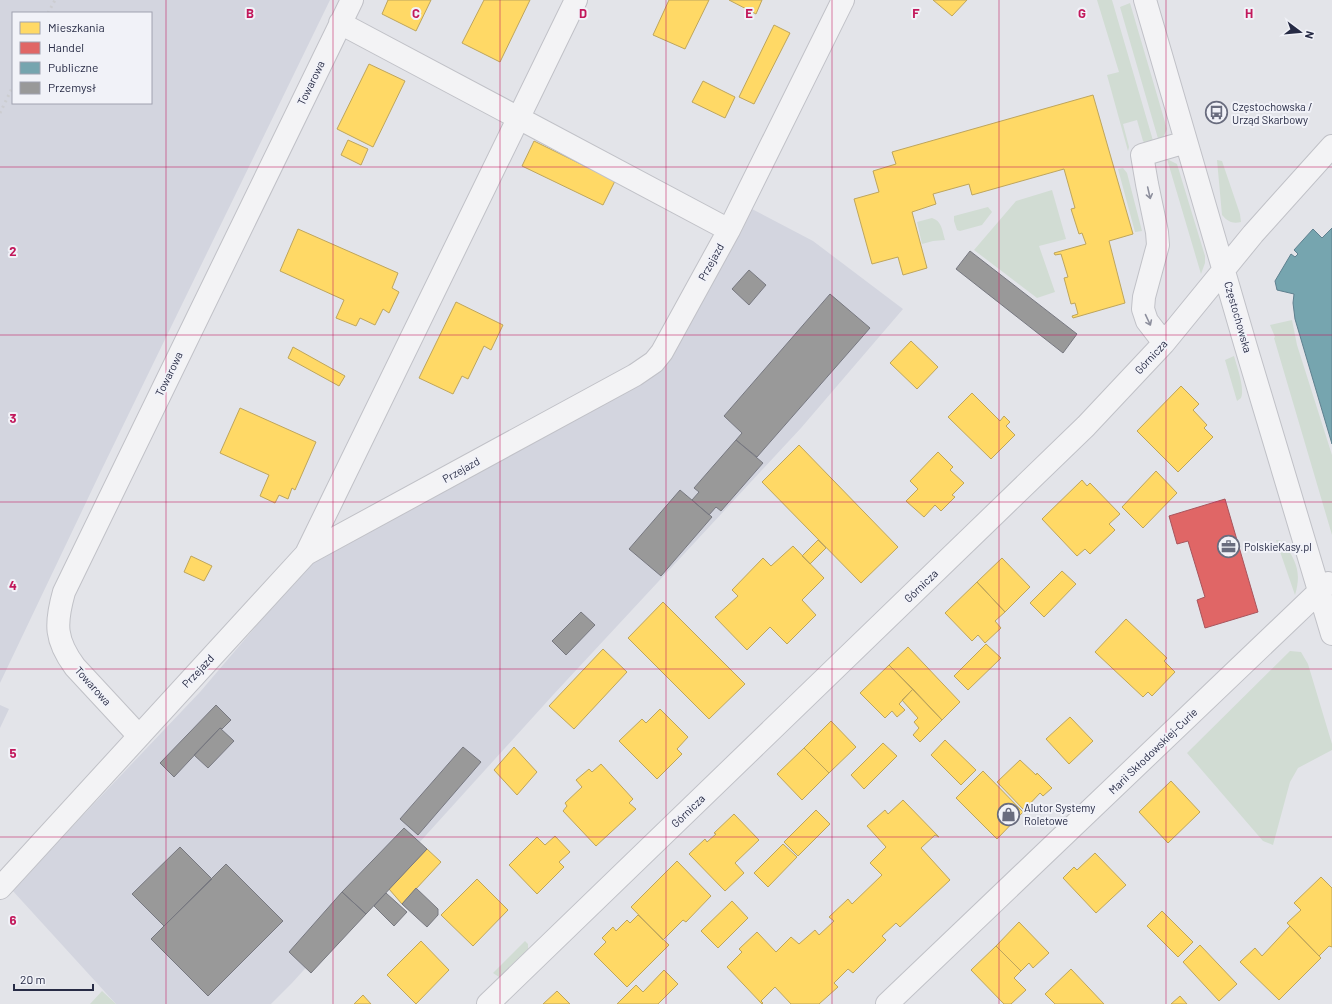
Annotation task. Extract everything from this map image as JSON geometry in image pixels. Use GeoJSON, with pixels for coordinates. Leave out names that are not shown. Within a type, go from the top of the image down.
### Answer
{"type":"FeatureCollection","features":[{"type":"Feature","properties":{"kind":"street","name":"Towarowa"},"geometry":{"type":"LineString","coordinates":[[139,736],[66,656],[60,640],[58,626],[59,608],[64,592],[352,0]]}},
{"type":"Feature","properties":{"kind":"street"},"geometry":{"type":"LineString","coordinates":[[306,554],[576,0]]}},
{"type":"Feature","properties":{"kind":"street","name":"Przejazd"},"geometry":{"type":"LineString","coordinates":[[0,888],[306,554],[645,369],[654,362],[662,352],[729,230],[843,0]]}},
{"type":"Feature","properties":{"kind":"street","name":"Częstochowska"},"geometry":{"type":"LineString","coordinates":[[1144,0],[1246,347],[1326,586],[1332,634]]}},
{"type":"Feature","properties":{"kind":"street"},"geometry":{"type":"LineString","coordinates":[[340,23],[729,230]]}},
{"type":"Feature","properties":{"kind":"street"},"geometry":{"type":"LineString","coordinates":[[1164,343],[1147,321],[1144,309],[1144,297],[1158,245],[1157,232],[1142,155],[1186,142]]}},
{"type":"Feature","properties":{"kind":"street","name":"Górnicza"},"geometry":{"type":"LineString","coordinates":[[488,1004],[1086,426],[1164,343],[1253,234],[1332,146]]}},
{"type":"Feature","properties":{"kind":"street","name":"Marii Skłodowskiej-Curie"},"geometry":{"type":"LineString","coordinates":[[887,1004],[1326,586]]}},
{"type":"Feature","properties":{"kind":"shaded area"},"geometry":{"type":"Polygon","coordinates":[[[0,0],[330,0],[100,473],[0,683],[0,0]]]}},
{"type":"Feature","properties":{"kind":"shaded area"},"geometry":{"type":"Polygon","coordinates":[[[1097,0],[1112,0],[1154,144],[1146,144],[1143,141],[1137,120],[1123,124],[1129,147],[1128,151],[1107,75],[1119,72],[1097,0]]]}},
{"type":"Feature","properties":{"kind":"shaded area"},"geometry":{"type":"Polygon","coordinates":[[[1130,3],[1167,129],[1161,142],[1159,142],[1120,7],[1130,3]]]}},
{"type":"Feature","properties":{"kind":"shaded area"},"geometry":{"type":"Polygon","coordinates":[[[1167,159],[1177,164],[1205,256],[1205,263],[1201,274],[1167,159]]]}},
{"type":"Feature","properties":{"kind":"shaded area"},"geometry":{"type":"Polygon","coordinates":[[[1217,160],[1222,161],[1240,214],[1241,222],[1231,222],[1222,215],[1217,160]]]}},
{"type":"Feature","properties":{"kind":"shaded area"},"geometry":{"type":"Polygon","coordinates":[[[1123,168],[1127,173],[1142,231],[1135,232],[1118,169],[1123,168]]]}},
{"type":"Feature","properties":{"kind":"shaded area"},"geometry":{"type":"Polygon","coordinates":[[[1052,190],[1066,239],[1039,246],[1055,292],[1037,298],[974,250],[1016,201],[1052,190]]]}},
{"type":"Feature","properties":{"kind":"shaded area"},"geometry":{"type":"Polygon","coordinates":[[[988,207],[992,212],[982,225],[960,231],[957,230],[954,216],[988,207]]]}},
{"type":"Feature","properties":{"kind":"shaded area"},"geometry":{"type":"Polygon","coordinates":[[[750,208],[813,241],[903,309],[801,428],[553,695],[292,983],[271,1004],[116,1004],[12,890],[200,692],[309,564],[640,381],[750,208]]]}},
{"type":"Feature","properties":{"kind":"shaded area"},"geometry":{"type":"Polygon","coordinates":[[[932,218],[940,224],[945,240],[922,244],[917,222],[932,218]]]}},
{"type":"Feature","properties":{"kind":"shaded area"},"geometry":{"type":"Polygon","coordinates":[[[1292,320],[1297,345],[1332,455],[1332,535],[1274,338],[1275,337],[1270,325],[1292,320]]]}},
{"type":"Feature","properties":{"kind":"shaded area"},"geometry":{"type":"Polygon","coordinates":[[[1234,356],[1242,389],[1241,398],[1237,401],[1225,360],[1234,356]]]}},
{"type":"Feature","properties":{"kind":"shaded area"},"geometry":{"type":"Polygon","coordinates":[[[1276,540],[1282,541],[1294,560],[1298,573],[1295,595],[1276,540]]]}},
{"type":"Feature","properties":{"kind":"shaded area"},"geometry":{"type":"Polygon","coordinates":[[[1290,651],[1301,652],[1308,664],[1332,744],[1332,750],[1298,768],[1290,782],[1273,845],[1263,841],[1187,753],[1290,651]]]}},
{"type":"Feature","properties":{"kind":"shaded area"},"geometry":{"type":"Polygon","coordinates":[[[0,705],[9,709],[0,728],[0,705]]]}},
{"type":"Feature","properties":{"kind":"shaded area"},"geometry":{"type":"Polygon","coordinates":[[[525,941],[528,944],[528,949],[499,977],[493,973],[525,941]]]}},
{"type":"Feature","properties":{"kind":"shaded area"},"geometry":{"type":"Polygon","coordinates":[[[102,991],[116,1004],[90,1004],[102,991]]]}},
{"type":"Feature","properties":{"kind":"building: Mieszkania"},"geometry":{"type":"Polygon","coordinates":[[[388,0],[431,0],[416,31],[382,14],[388,0]]]}},
{"type":"Feature","properties":{"kind":"building: Mieszkania"},"geometry":{"type":"Polygon","coordinates":[[[484,0],[530,0],[500,62],[462,43],[484,0]]]}},
{"type":"Feature","properties":{"kind":"building: Mieszkania"},"geometry":{"type":"Polygon","coordinates":[[[669,0],[709,0],[685,49],[653,35],[669,0]]]}},
{"type":"Feature","properties":{"kind":"building: Mieszkania"},"geometry":{"type":"Polygon","coordinates":[[[729,0],[762,0],[756,14],[729,0]]]}},
{"type":"Feature","properties":{"kind":"building: Mieszkania"},"geometry":{"type":"Polygon","coordinates":[[[933,0],[967,0],[952,16],[933,0]]]}},
{"type":"Feature","properties":{"kind":"building: Mieszkania"},"geometry":{"type":"Polygon","coordinates":[[[774,25],[790,33],[754,104],[739,97],[774,25]]]}},
{"type":"Feature","properties":{"kind":"building: Mieszkania"},"geometry":{"type":"Polygon","coordinates":[[[369,64],[405,81],[373,147],[337,129],[369,64]]]}},
{"type":"Feature","properties":{"kind":"building: Mieszkania"},"geometry":{"type":"Polygon","coordinates":[[[703,81],[735,97],[725,118],[692,102],[703,81]]]}},
{"type":"Feature","properties":{"kind":"building: Mieszkania"},"geometry":{"type":"Polygon","coordinates":[[[1093,95],[1133,234],[1109,241],[1125,303],[1073,318],[1072,316],[1078,314],[1075,303],[1071,304],[1064,278],[1068,277],[1061,254],[1055,255],[1054,253],[1086,244],[1082,233],[1079,234],[1071,209],[1075,208],[1064,169],[972,195],[969,184],[933,194],[936,204],[912,212],[927,268],[903,275],[898,257],[872,264],[854,199],[879,192],[873,171],[896,164],[892,152],[1093,95]]]}},
{"type":"Feature","properties":{"kind":"building: Mieszkania"},"geometry":{"type":"Polygon","coordinates":[[[348,140],[368,149],[361,165],[341,155],[348,140]]]}},
{"type":"Feature","properties":{"kind":"building: Mieszkania"},"geometry":{"type":"Polygon","coordinates":[[[534,141],[615,181],[603,205],[522,166],[534,141]]]}},
{"type":"Feature","properties":{"kind":"building: Mieszkania"},"geometry":{"type":"Polygon","coordinates":[[[298,229],[398,273],[392,288],[399,292],[389,313],[383,309],[375,325],[360,318],[356,326],[336,318],[344,300],[280,271],[298,229]]]}},
{"type":"Feature","properties":{"kind":"building: Mieszkania"},"geometry":{"type":"Polygon","coordinates":[[[456,302],[503,325],[491,350],[484,346],[468,379],[462,376],[453,394],[419,378],[456,302]]]}},
{"type":"Feature","properties":{"kind":"building: Mieszkania"},"geometry":{"type":"Polygon","coordinates":[[[911,341],[938,367],[917,389],[890,363],[911,341]]]}},
{"type":"Feature","properties":{"kind":"building: Mieszkania"},"geometry":{"type":"Polygon","coordinates":[[[293,347],[345,376],[339,386],[288,358],[293,347]]]}},
{"type":"Feature","properties":{"kind":"building: Mieszkania"},"geometry":{"type":"Polygon","coordinates":[[[1181,386],[1199,404],[1193,410],[1207,425],[1204,428],[1213,437],[1178,472],[1137,431],[1181,386]]]}},
{"type":"Feature","properties":{"kind":"building: Mieszkania"},"geometry":{"type":"Polygon","coordinates":[[[972,393],[1000,421],[1004,416],[1010,422],[1006,426],[1015,435],[991,459],[948,417],[972,393]]]}},
{"type":"Feature","properties":{"kind":"building: Mieszkania"},"geometry":{"type":"Polygon","coordinates":[[[240,408],[316,442],[295,490],[292,488],[288,499],[279,495],[275,503],[260,496],[269,475],[220,453],[240,408]]]}},
{"type":"Feature","properties":{"kind":"building: Mieszkania"},"geometry":{"type":"Polygon","coordinates":[[[799,445],[898,547],[861,583],[762,482],[799,445]]]}},
{"type":"Feature","properties":{"kind":"building: Mieszkania"},"geometry":{"type":"Polygon","coordinates":[[[938,452],[953,467],[950,470],[964,483],[952,495],[955,497],[941,511],[935,505],[924,517],[906,501],[918,489],[910,481],[938,452]]]}},
{"type":"Feature","properties":{"kind":"building: Mieszkania"},"geometry":{"type":"Polygon","coordinates":[[[1156,471],[1177,493],[1143,528],[1122,507],[1156,471]]]}},
{"type":"Feature","properties":{"kind":"building: Mieszkania"},"geometry":{"type":"Polygon","coordinates":[[[1082,480],[1087,486],[1090,483],[1120,514],[1109,524],[1115,530],[1090,554],[1085,549],[1077,556],[1042,519],[1082,480]]]}},
{"type":"Feature","properties":{"kind":"building: Mieszkania"},"geometry":{"type":"Polygon","coordinates":[[[818,540],[826,548],[810,564],[802,556],[818,540]]]}},
{"type":"Feature","properties":{"kind":"building: Mieszkania"},"geometry":{"type":"Polygon","coordinates":[[[793,546],[824,578],[802,600],[816,615],[787,644],[770,627],[747,650],[715,617],[738,596],[732,590],[763,558],[771,566],[793,546]]]}},
{"type":"Feature","properties":{"kind":"building: Mieszkania"},"geometry":{"type":"Polygon","coordinates":[[[191,556],[212,566],[204,581],[184,572],[191,556]]]}},
{"type":"Feature","properties":{"kind":"building: Mieszkania"},"geometry":{"type":"Polygon","coordinates":[[[1002,558],[1030,587],[1005,612],[977,582],[1002,558]]]}},
{"type":"Feature","properties":{"kind":"building: Mieszkania"},"geometry":{"type":"Polygon","coordinates":[[[1062,571],[1076,584],[1044,617],[1030,603],[1062,571]]]}},
{"type":"Feature","properties":{"kind":"building: Mieszkania"},"geometry":{"type":"Polygon","coordinates":[[[977,582],[1005,612],[995,621],[1001,628],[985,643],[978,635],[972,641],[945,613],[977,582]]]}},
{"type":"Feature","properties":{"kind":"building: Mieszkania"},"geometry":{"type":"Polygon","coordinates":[[[663,602],[745,684],[709,719],[628,638],[663,602]]]}},
{"type":"Feature","properties":{"kind":"building: Mieszkania"},"geometry":{"type":"Polygon","coordinates":[[[1126,619],[1167,658],[1164,661],[1175,672],[1152,696],[1148,692],[1143,697],[1095,652],[1126,619]]]}},
{"type":"Feature","properties":{"kind":"building: Mieszkania"},"geometry":{"type":"Polygon","coordinates":[[[986,644],[1001,658],[968,690],[954,676],[986,644]]]}},
{"type":"Feature","properties":{"kind":"building: Mieszkania"},"geometry":{"type":"Polygon","coordinates":[[[908,647],[960,702],[942,720],[889,665],[908,647]]]}},
{"type":"Feature","properties":{"kind":"building: Mieszkania"},"geometry":{"type":"Polygon","coordinates":[[[603,649],[627,672],[574,729],[549,706],[603,649]]]}},
{"type":"Feature","properties":{"kind":"building: Mieszkania"},"geometry":{"type":"Polygon","coordinates":[[[889,665],[913,689],[899,704],[905,710],[897,717],[892,711],[885,718],[860,693],[889,665]]]}},
{"type":"Feature","properties":{"kind":"building: Mieszkania"},"geometry":{"type":"Polygon","coordinates":[[[913,689],[942,720],[920,742],[913,735],[919,728],[914,722],[918,718],[902,700],[913,689]]]}},
{"type":"Feature","properties":{"kind":"building: Mieszkania"},"geometry":{"type":"Polygon","coordinates":[[[660,709],[688,737],[677,749],[682,754],[657,779],[619,741],[642,719],[646,723],[660,709]]]}},
{"type":"Feature","properties":{"kind":"building: Mieszkania"},"geometry":{"type":"Polygon","coordinates":[[[1070,717],[1093,741],[1069,764],[1046,739],[1070,717]]]}},
{"type":"Feature","properties":{"kind":"building: Mieszkania"},"geometry":{"type":"Polygon","coordinates":[[[831,721],[856,747],[829,773],[804,748],[831,721]]]}},
{"type":"Feature","properties":{"kind":"building: Mieszkania"},"geometry":{"type":"Polygon","coordinates":[[[945,740],[976,770],[961,785],[931,755],[945,740]]]}},
{"type":"Feature","properties":{"kind":"building: Mieszkania"},"geometry":{"type":"Polygon","coordinates":[[[883,743],[897,756],[864,789],[851,775],[883,743]]]}},
{"type":"Feature","properties":{"kind":"building: Mieszkania"},"geometry":{"type":"Polygon","coordinates":[[[514,747],[537,772],[517,795],[494,770],[514,747]]]}},
{"type":"Feature","properties":{"kind":"building: Mieszkania"},"geometry":{"type":"Polygon","coordinates":[[[804,748],[829,773],[802,800],[777,774],[804,748]]]}},
{"type":"Feature","properties":{"kind":"building: Mieszkania"},"geometry":{"type":"Polygon","coordinates":[[[1020,760],[1036,775],[1037,773],[1052,788],[1043,796],[1040,793],[1024,810],[997,782],[1020,760]]]}},
{"type":"Feature","properties":{"kind":"building: Mieszkania"},"geometry":{"type":"Polygon","coordinates":[[[601,764],[633,799],[629,803],[636,809],[596,846],[563,811],[567,806],[565,803],[582,787],[576,780],[589,769],[592,772],[601,764]]]}},
{"type":"Feature","properties":{"kind":"building: Mieszkania"},"geometry":{"type":"Polygon","coordinates":[[[983,771],[1023,812],[997,839],[956,798],[983,771]]]}},
{"type":"Feature","properties":{"kind":"building: Mieszkania"},"geometry":{"type":"Polygon","coordinates":[[[1171,781],[1200,812],[1168,843],[1139,812],[1171,781]]]}},
{"type":"Feature","properties":{"kind":"building: Mieszkania"},"geometry":{"type":"Polygon","coordinates":[[[903,800],[939,837],[935,835],[921,848],[950,880],[900,927],[896,923],[882,936],[886,940],[853,973],[848,969],[834,983],[838,987],[819,1004],[791,1004],[775,987],[761,1001],[763,1003],[762,1004],[727,967],[742,952],[739,949],[757,932],[776,952],[791,937],[799,944],[815,930],[819,935],[834,921],[829,917],[848,899],[852,904],[882,875],[870,863],[886,847],[867,826],[885,810],[888,814],[903,800]]]}},
{"type":"Feature","properties":{"kind":"building: Mieszkania"},"geometry":{"type":"Polygon","coordinates":[[[816,810],[830,824],[798,856],[784,842],[816,810]]]}},
{"type":"Feature","properties":{"kind":"building: Mieszkania"},"geometry":{"type":"Polygon","coordinates":[[[734,814],[759,840],[735,863],[744,873],[725,891],[689,854],[705,839],[707,842],[716,834],[714,833],[734,814]]]}},
{"type":"Feature","properties":{"kind":"building: Mieszkania"},"geometry":{"type":"Polygon","coordinates":[[[555,836],[570,852],[559,862],[564,867],[537,894],[509,865],[537,837],[545,845],[555,836]]]}},
{"type":"Feature","properties":{"kind":"building: Mieszkania"},"geometry":{"type":"Polygon","coordinates":[[[783,844],[797,857],[768,887],[754,873],[783,844]]]}},
{"type":"Feature","properties":{"kind":"building: Mieszkania"},"geometry":{"type":"Polygon","coordinates":[[[427,849],[441,862],[402,904],[389,889],[427,849]]]}},
{"type":"Feature","properties":{"kind":"building: Mieszkania"},"geometry":{"type":"Polygon","coordinates":[[[1095,853],[1126,885],[1096,913],[1063,878],[1074,867],[1077,870],[1095,853]]]}},
{"type":"Feature","properties":{"kind":"building: Mieszkania"},"geometry":{"type":"Polygon","coordinates":[[[677,861],[711,896],[686,922],[683,920],[663,940],[631,907],[677,861]]]}},
{"type":"Feature","properties":{"kind":"building: Mieszkania"},"geometry":{"type":"Polygon","coordinates":[[[1321,877],[1332,888],[1332,947],[1329,946],[1319,956],[1287,923],[1301,910],[1294,903],[1321,877]]]}},
{"type":"Feature","properties":{"kind":"building: Mieszkania"},"geometry":{"type":"Polygon","coordinates":[[[477,879],[508,910],[473,946],[441,915],[477,879]]]}},
{"type":"Feature","properties":{"kind":"building: Mieszkania"},"geometry":{"type":"Polygon","coordinates":[[[732,901],[748,918],[718,948],[701,931],[732,901]]]}},
{"type":"Feature","properties":{"kind":"building: Mieszkania"},"geometry":{"type":"Polygon","coordinates":[[[1162,911],[1193,942],[1178,957],[1147,926],[1162,911]]]}},
{"type":"Feature","properties":{"kind":"building: Mieszkania"},"geometry":{"type":"Polygon","coordinates":[[[638,915],[669,945],[627,987],[594,954],[606,942],[602,938],[613,927],[616,931],[627,920],[630,923],[638,915]]]}},
{"type":"Feature","properties":{"kind":"building: Mieszkania"},"geometry":{"type":"Polygon","coordinates":[[[1019,922],[1049,953],[1033,968],[1029,963],[1021,971],[996,946],[1019,922]]]}},
{"type":"Feature","properties":{"kind":"building: Mieszkania"},"geometry":{"type":"Polygon","coordinates":[[[1290,926],[1321,958],[1279,1000],[1240,962],[1255,948],[1262,956],[1290,926]]]}},
{"type":"Feature","properties":{"kind":"building: Mieszkania"},"geometry":{"type":"Polygon","coordinates":[[[421,941],[449,970],[416,1004],[387,975],[421,941]]]}},
{"type":"Feature","properties":{"kind":"building: Mieszkania"},"geometry":{"type":"Polygon","coordinates":[[[1200,945],[1237,984],[1219,1001],[1183,962],[1200,945]]]}},
{"type":"Feature","properties":{"kind":"building: Mieszkania"},"geometry":{"type":"Polygon","coordinates":[[[996,946],[1021,971],[1014,978],[1026,990],[1011,1004],[1004,1004],[971,970],[996,946]]]}},
{"type":"Feature","properties":{"kind":"building: Mieszkania"},"geometry":{"type":"Polygon","coordinates":[[[1071,969],[1104,1004],[1055,1004],[1045,994],[1071,969]]]}},
{"type":"Feature","properties":{"kind":"building: Mieszkania"},"geometry":{"type":"Polygon","coordinates":[[[664,970],[678,984],[658,1004],[617,1004],[636,985],[643,992],[664,970]]]}},
{"type":"Feature","properties":{"kind":"building: Mieszkania"},"geometry":{"type":"Polygon","coordinates":[[[557,991],[570,1004],[543,1004],[557,991]]]}},
{"type":"Feature","properties":{"kind":"building: Mieszkania"},"geometry":{"type":"Polygon","coordinates":[[[363,995],[371,1004],[354,1004],[363,995]]]}},
{"type":"Feature","properties":{"kind":"building: Mieszkania"},"geometry":{"type":"Polygon","coordinates":[[[1180,996],[1187,1004],[1171,1004],[1180,996]]]}},
{"type":"Feature","properties":{"kind":"building: Handel"},"geometry":{"type":"Polygon","coordinates":[[[1225,499],[1258,612],[1205,628],[1197,600],[1205,597],[1188,541],[1177,544],[1169,516],[1225,499]]]}},
{"type":"Feature","properties":{"kind":"building: Publiczne"},"geometry":{"type":"Polygon","coordinates":[[[1332,228],[1332,444],[1295,319],[1293,303],[1294,294],[1277,290],[1275,281],[1291,254],[1295,257],[1298,254],[1294,250],[1313,229],[1322,238],[1332,228]]]}},
{"type":"Feature","properties":{"kind":"building: Przemysł"},"geometry":{"type":"Polygon","coordinates":[[[970,251],[1077,334],[1063,353],[956,269],[970,251]]]}},
{"type":"Feature","properties":{"kind":"building: Przemysł"},"geometry":{"type":"Polygon","coordinates":[[[749,270],[766,285],[749,305],[732,289],[749,270]]]}},
{"type":"Feature","properties":{"kind":"building: Przemysł"},"geometry":{"type":"Polygon","coordinates":[[[830,294],[870,328],[757,457],[736,440],[742,433],[724,416],[830,294]]]}},
{"type":"Feature","properties":{"kind":"building: Przemysł"},"geometry":{"type":"Polygon","coordinates":[[[736,440],[763,463],[721,511],[716,507],[709,515],[692,500],[699,492],[694,488],[736,440]]]}},
{"type":"Feature","properties":{"kind":"building: Przemysł"},"geometry":{"type":"Polygon","coordinates":[[[680,490],[712,517],[661,576],[629,549],[680,490]]]}},
{"type":"Feature","properties":{"kind":"building: Przemysł"},"geometry":{"type":"Polygon","coordinates":[[[581,612],[595,625],[566,655],[552,641],[581,612]]]}},
{"type":"Feature","properties":{"kind":"building: Przemysł"},"geometry":{"type":"Polygon","coordinates":[[[216,705],[231,720],[222,729],[220,728],[174,777],[160,763],[216,705]]]}},
{"type":"Feature","properties":{"kind":"building: Przemysł"},"geometry":{"type":"Polygon","coordinates":[[[220,728],[234,741],[208,768],[194,755],[220,728]]]}},
{"type":"Feature","properties":{"kind":"building: Przemysł"},"geometry":{"type":"Polygon","coordinates":[[[463,747],[481,762],[418,835],[400,819],[463,747]]]}},
{"type":"Feature","properties":{"kind":"building: Przemysł"},"geometry":{"type":"Polygon","coordinates":[[[404,828],[427,849],[366,914],[342,892],[404,828]]]}},
{"type":"Feature","properties":{"kind":"building: Przemysł"},"geometry":{"type":"Polygon","coordinates":[[[180,847],[212,879],[164,926],[132,894],[180,847]]]}},
{"type":"Feature","properties":{"kind":"building: Przemysł"},"geometry":{"type":"Polygon","coordinates":[[[226,864],[283,921],[208,996],[151,939],[226,864]]]}},
{"type":"Feature","properties":{"kind":"building: Przemysł"},"geometry":{"type":"Polygon","coordinates":[[[416,888],[438,909],[438,915],[427,927],[402,904],[416,888]]]}},
{"type":"Feature","properties":{"kind":"building: Przemysł"},"geometry":{"type":"Polygon","coordinates":[[[342,892],[366,914],[311,973],[289,952],[342,892]]]}},
{"type":"Feature","properties":{"kind":"building: Przemysł"},"geometry":{"type":"Polygon","coordinates":[[[386,893],[407,912],[394,926],[374,906],[386,893]]]}},
{"type":"Feature","properties":{"kind":"railway"},"geometry":{"type":"LineString","coordinates":[[49,12],[55,0]]}},
{"type":"Feature","properties":{"kind":"railway"},"geometry":{"type":"LineString","coordinates":[[0,113],[12,88]]}},
{"type":"Feature","properties":{"kind":"place","name":"Częstochowska / Urząd Skarbowy"},"geometry":{"type":"Point","coordinates":[1217,113]}},
{"type":"Feature","properties":{"kind":"place","name":"PolskieKasy.pl"},"geometry":{"type":"Point","coordinates":[1229,547]}},
{"type":"Feature","properties":{"kind":"place","name":"Alutor Systemy Roletowe"},"geometry":{"type":"Point","coordinates":[1008,814]}}]}
